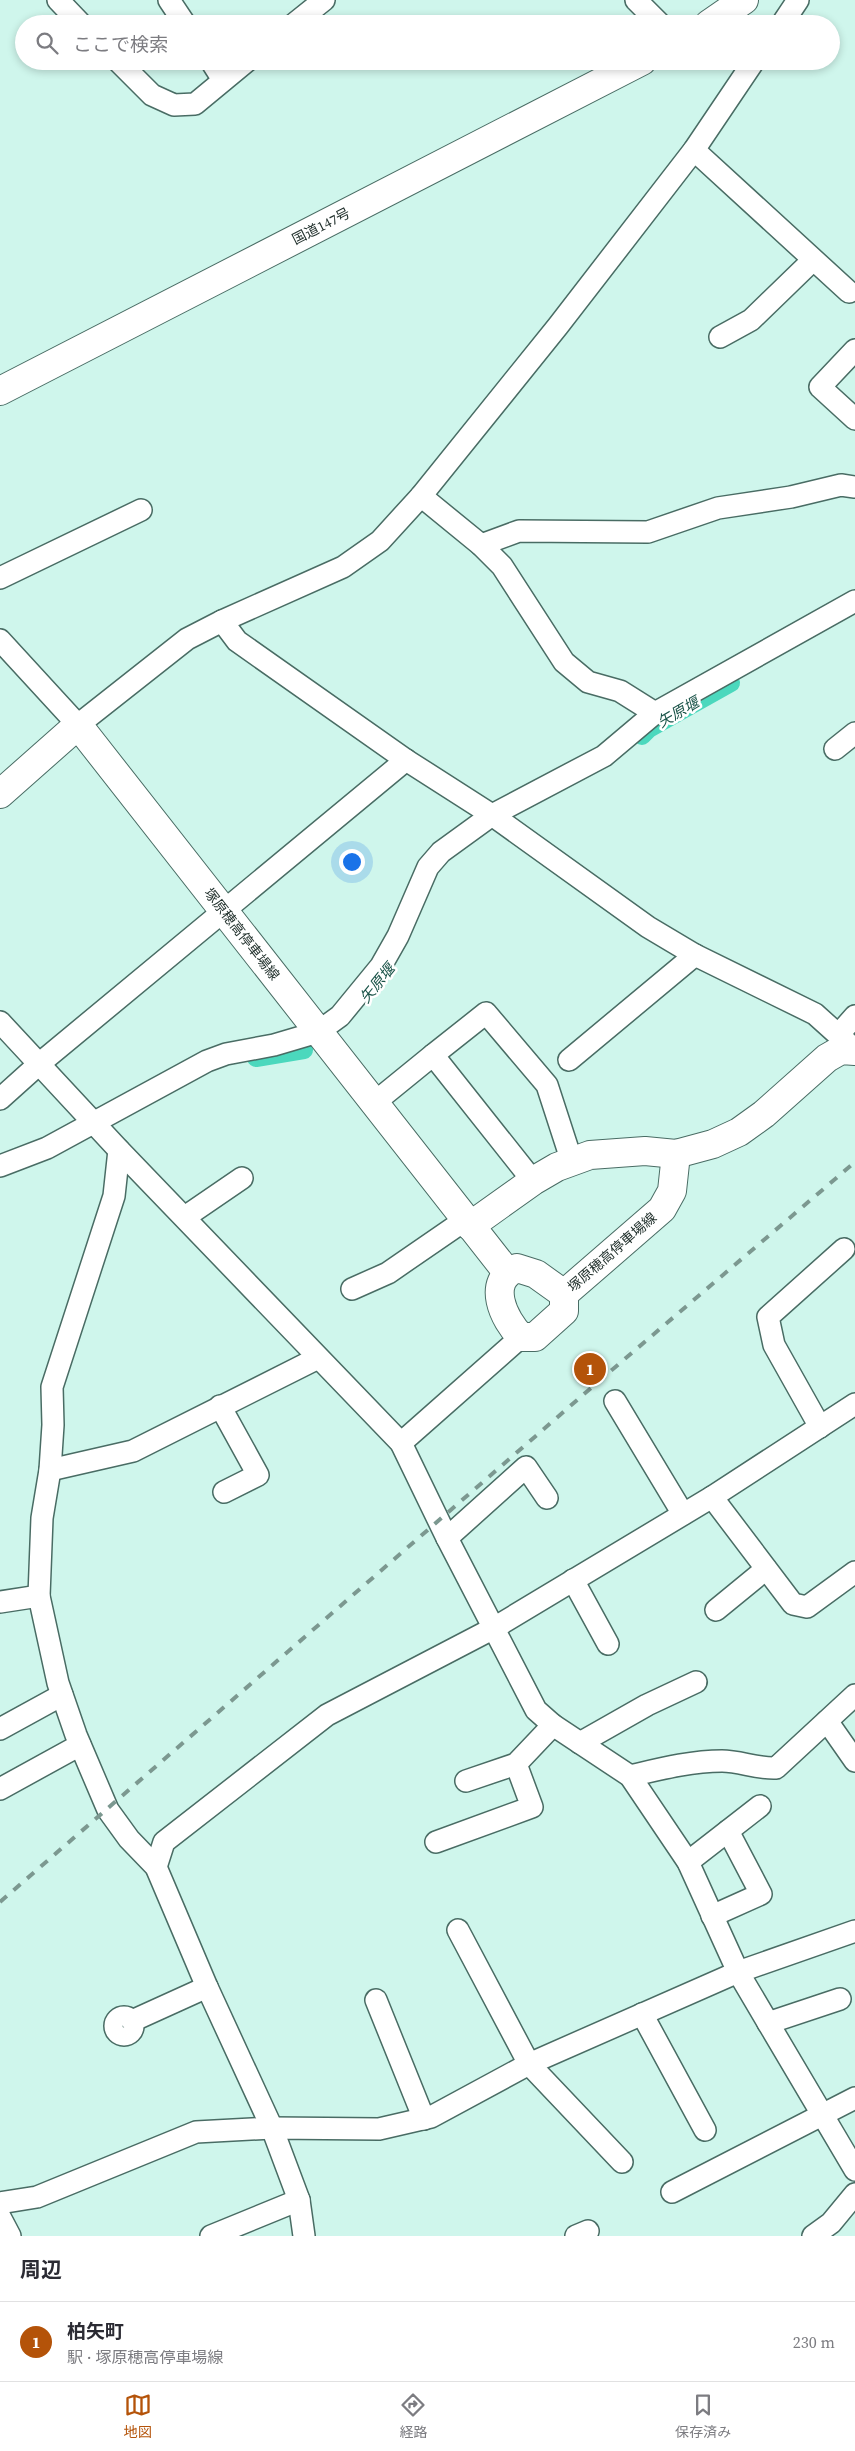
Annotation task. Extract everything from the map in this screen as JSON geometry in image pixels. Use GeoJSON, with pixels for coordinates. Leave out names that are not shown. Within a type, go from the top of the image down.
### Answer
{"type":"FeatureCollection","features":[{"type":"Feature","properties":{"kind":"main road"},"geometry":{"type":"LineString","coordinates":[[722,15],[744,0]]}},
{"type":"Feature","properties":{"kind":"main road","name":"国道147号"},"geometry":{"type":"LineString","coordinates":[[0,392],[625,70]]}},
{"type":"Feature","properties":{"kind":"main road"},"geometry":{"type":"LineString","coordinates":[[0,794],[78,725]]}},
{"type":"Feature","properties":{"kind":"main road","name":"塚原穂高停車場線"},"geometry":{"type":"LineString","coordinates":[[78,725],[507,1272],[517,1268],[536,1274],[564,1294]]}},
{"type":"Feature","properties":{"kind":"main road"},"geometry":{"type":"LineString","coordinates":[[468,1223],[533,1180],[590,1154],[618,1152],[676,1154],[713,1144],[738,1132],[764,1114],[827,1058],[850,1045]]}},
{"type":"Feature","properties":{"kind":"main road","name":"塚原穂高停車場線"},"geometry":{"type":"LineString","coordinates":[[521,1337],[535,1337],[564,1311],[564,1294],[662,1209],[672,1191],[676,1154]]}},
{"type":"Feature","properties":{"kind":"main road"},"geometry":{"type":"LineString","coordinates":[[507,1272],[500,1284],[502,1304],[508,1324],[521,1337]]}},
{"type":"Feature","properties":{"kind":"street"},"geometry":{"type":"LineString","coordinates":[[58,0],[72,15]]}},
{"type":"Feature","properties":{"kind":"street"},"geometry":{"type":"LineString","coordinates":[[169,0],[179,15]]}},
{"type":"Feature","properties":{"kind":"street"},"geometry":{"type":"LineString","coordinates":[[305,15],[324,0]]}},
{"type":"Feature","properties":{"kind":"street"},"geometry":{"type":"LineString","coordinates":[[636,0],[651,15]]}},
{"type":"Feature","properties":{"kind":"street"},"geometry":{"type":"LineString","coordinates":[[778,0],[778,15]]}},
{"type":"Feature","properties":{"kind":"street"},"geometry":{"type":"LineString","coordinates":[[788,15],[798,0]]}},
{"type":"Feature","properties":{"kind":"street"},"geometry":{"type":"LineString","coordinates":[[127,70],[152,95],[174,105],[195,104],[236,70]]}},
{"type":"Feature","properties":{"kind":"street"},"geometry":{"type":"LineString","coordinates":[[217,70],[223,80]]}},
{"type":"Feature","properties":{"kind":"street"},"geometry":{"type":"LineString","coordinates":[[0,640],[78,725],[187,639],[222,621],[343,567],[380,541],[421,496],[564,319],[694,150],[748,70]]}},
{"type":"Feature","properties":{"kind":"street"},"geometry":{"type":"LineString","coordinates":[[694,150],[849,292]]}},
{"type":"Feature","properties":{"kind":"street"},"geometry":{"type":"LineString","coordinates":[[720,337],[752,320],[813,260]]}},
{"type":"Feature","properties":{"kind":"street"},"geometry":{"type":"LineString","coordinates":[[855,350],[820,387],[855,419]]}},
{"type":"Feature","properties":{"kind":"street"},"geometry":{"type":"LineString","coordinates":[[481,545],[519,531],[648,532],[718,508],[791,497],[841,485],[855,487]]}},
{"type":"Feature","properties":{"kind":"street"},"geometry":{"type":"LineString","coordinates":[[421,496],[481,545],[502,566],[564,662],[588,682],[620,691],[655,713]]}},
{"type":"Feature","properties":{"kind":"street"},"geometry":{"type":"LineString","coordinates":[[0,578],[141,510]]}},
{"type":"Feature","properties":{"kind":"street"},"geometry":{"type":"LineString","coordinates":[[0,1166],[47,1148],[214,1059],[226,1054],[296,1040],[318,1032],[340,1016],[381,966],[398,936],[428,867],[441,852],[492,815],[604,756],[655,713],[855,602]]}},
{"type":"Feature","properties":{"kind":"street"},"geometry":{"type":"LineString","coordinates":[[222,621],[237,640],[406,760],[492,815],[648,927],[695,954],[815,1014],[850,1045]]}},
{"type":"Feature","properties":{"kind":"street"},"geometry":{"type":"LineString","coordinates":[[835,749],[855,733]]}},
{"type":"Feature","properties":{"kind":"street"},"geometry":{"type":"LineString","coordinates":[[0,1099],[39,1064],[225,912],[406,760]]}},
{"type":"Feature","properties":{"kind":"street"},"geometry":{"type":"LineString","coordinates":[[568,1060],[695,954]]}},
{"type":"Feature","properties":{"kind":"street"},"geometry":{"type":"LineString","coordinates":[[374,1103],[486,1013],[547,1085],[572,1162]]}},
{"type":"Feature","properties":{"kind":"street"},"geometry":{"type":"LineString","coordinates":[[850,1045],[855,1016]]}},
{"type":"Feature","properties":{"kind":"street"},"geometry":{"type":"LineString","coordinates":[[0,1022],[119,1150],[401,1443],[447,1538],[536,1710],[553,1725],[630,1776],[688,1862],[738,1972],[855,2170]]}},
{"type":"Feature","properties":{"kind":"street"},"geometry":{"type":"LineString","coordinates":[[433,1055],[533,1180]]}},
{"type":"Feature","properties":{"kind":"street"},"geometry":{"type":"LineString","coordinates":[[119,1150],[114,1196],[52,1387],[53,1425],[50,1470],[42,1518],[39,1596],[62,1695],[80,1745],[108,1810],[130,1839],[156,1867],[207,1987],[272,2128],[299,2200],[304,2236]]}},
{"type":"Feature","properties":{"kind":"street"},"geometry":{"type":"LineString","coordinates":[[185,1217],[242,1178]]}},
{"type":"Feature","properties":{"kind":"street"},"geometry":{"type":"LineString","coordinates":[[352,1289],[388,1273],[468,1223]]}},
{"type":"Feature","properties":{"kind":"street"},"geometry":{"type":"LineString","coordinates":[[820,1427],[774,1345],[768,1317],[844,1250]]}},
{"type":"Feature","properties":{"kind":"street"},"geometry":{"type":"LineString","coordinates":[[401,1443],[521,1337]]}},
{"type":"Feature","properties":{"kind":"street"},"geometry":{"type":"LineString","coordinates":[[50,1470],[133,1451],[318,1358]]}},
{"type":"Feature","properties":{"kind":"street"},"geometry":{"type":"LineString","coordinates":[[615,1401],[683,1514]]}},
{"type":"Feature","properties":{"kind":"street"},"geometry":{"type":"LineString","coordinates":[[156,1867],[164,1842],[327,1715],[494,1628],[712,1497],[855,1404]]}},
{"type":"Feature","properties":{"kind":"street"},"geometry":{"type":"LineString","coordinates":[[220,1406],[258,1475],[224,1492]]}},
{"type":"Feature","properties":{"kind":"street"},"geometry":{"type":"LineString","coordinates":[[447,1538],[526,1467],[546,1498]]}},
{"type":"Feature","properties":{"kind":"street"},"geometry":{"type":"LineString","coordinates":[[712,1497],[793,1604],[807,1607],[855,1572]]}},
{"type":"Feature","properties":{"kind":"street"},"geometry":{"type":"LineString","coordinates":[[716,1610],[766,1569]]}},
{"type":"Feature","properties":{"kind":"street"},"geometry":{"type":"LineString","coordinates":[[573,1580],[608,1644]]}},
{"type":"Feature","properties":{"kind":"street"},"geometry":{"type":"LineString","coordinates":[[0,1602],[39,1596]]}},
{"type":"Feature","properties":{"kind":"street"},"geometry":{"type":"LineString","coordinates":[[580,1743],[647,1706],[696,1682]]}},
{"type":"Feature","properties":{"kind":"street"},"geometry":{"type":"LineString","coordinates":[[0,1729],[62,1695]]}},
{"type":"Feature","properties":{"kind":"street"},"geometry":{"type":"LineString","coordinates":[[630,1776],[679,1765],[724,1761],[760,1769],[776,1768],[855,1695]]}},
{"type":"Feature","properties":{"kind":"street"},"geometry":{"type":"LineString","coordinates":[[827,1721],[855,1761]]}},
{"type":"Feature","properties":{"kind":"street"},"geometry":{"type":"LineString","coordinates":[[466,1781],[516,1764],[553,1725]]}},
{"type":"Feature","properties":{"kind":"street"},"geometry":{"type":"LineString","coordinates":[[0,1789],[80,1745]]}},
{"type":"Feature","properties":{"kind":"street"},"geometry":{"type":"LineString","coordinates":[[436,1842],[532,1807],[516,1764]]}},
{"type":"Feature","properties":{"kind":"street"},"geometry":{"type":"LineString","coordinates":[[688,1862],[760,1806]]}},
{"type":"Feature","properties":{"kind":"street"},"geometry":{"type":"LineString","coordinates":[[712,1916],[761,1894],[728,1831]]}},
{"type":"Feature","properties":{"kind":"street"},"geometry":{"type":"LineString","coordinates":[[458,1930],[528,2064],[622,2162]]}},
{"type":"Feature","properties":{"kind":"street"},"geometry":{"type":"LineString","coordinates":[[0,2202],[37,2197],[196,2132],[272,2128],[379,2129],[431,2117],[528,2064],[738,1972],[855,1931]]}},
{"type":"Feature","properties":{"kind":"street"},"geometry":{"type":"LineString","coordinates":[[132,2022],[207,1987]]}},
{"type":"Feature","properties":{"kind":"street"},"geometry":{"type":"LineString","coordinates":[[768,2023],[840,1999]]}},
{"type":"Feature","properties":{"kind":"street"},"geometry":{"type":"LineString","coordinates":[[376,2000],[424,2119]]}},
{"type":"Feature","properties":{"kind":"street"},"geometry":{"type":"LineString","coordinates":[[642,2014],[705,2130]]}},
{"type":"Feature","properties":{"kind":"street"},"geometry":{"type":"LineString","coordinates":[[672,2192],[824,2116],[855,2098]]}},
{"type":"Feature","properties":{"kind":"street"},"geometry":{"type":"LineString","coordinates":[[813,2236],[831,2223],[855,2194]]}},
{"type":"Feature","properties":{"kind":"street"},"geometry":{"type":"LineString","coordinates":[[211,2236],[299,2200]]}},
{"type":"Feature","properties":{"kind":"street"},"geometry":{"type":"LineString","coordinates":[[0,2217],[10,2236]]}},
{"type":"Feature","properties":{"kind":"waterway","name":"矢原堰"},"geometry":{"type":"LineString","coordinates":[[642,736],[649,729],[731,683]]}},
{"type":"Feature","properties":{"kind":"waterway","name":"矢原堰"},"geometry":{"type":"LineString","coordinates":[[256,1058],[304,1050]]}},
{"type":"Feature","properties":{"kind":"railway"},"geometry":{"type":"LineString","coordinates":[[0,1902],[599,1381],[855,1162]]}},
{"type":"Feature","properties":{"kind":"place","name":"柏矢町"},"geometry":{"type":"Point","coordinates":[590,1369]}}]}
